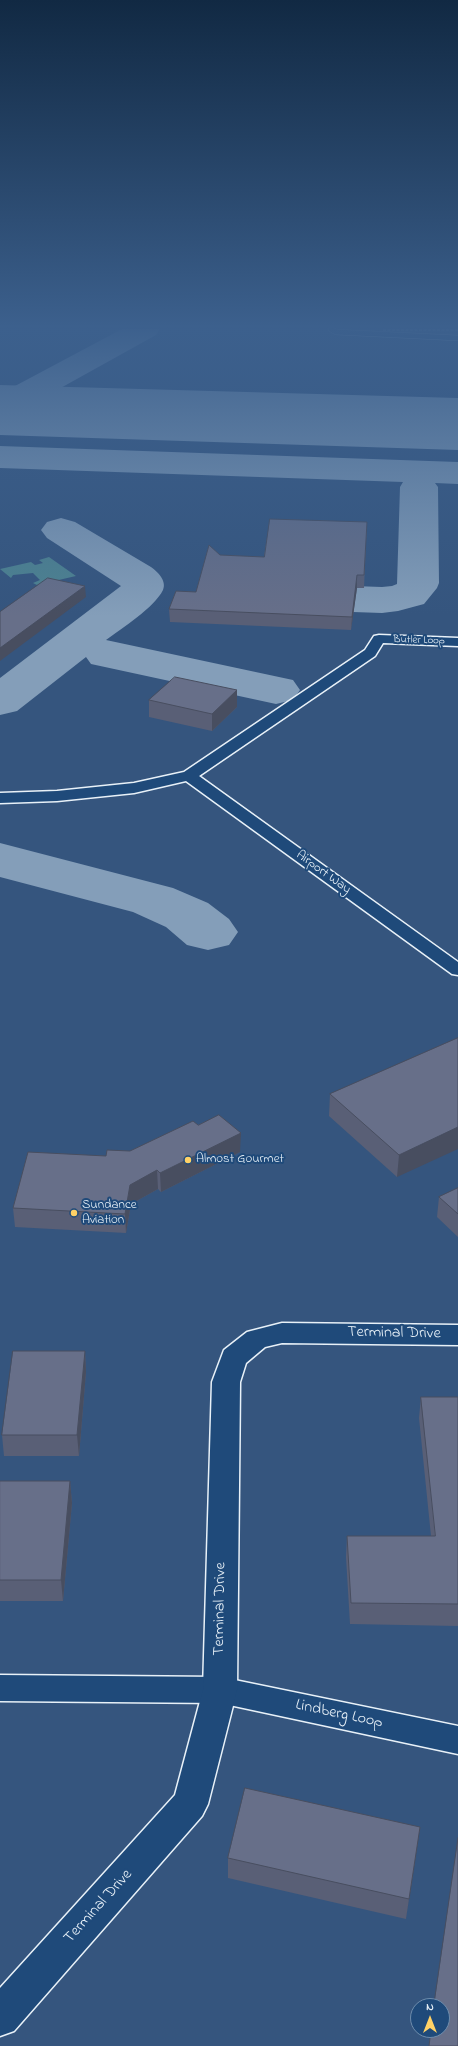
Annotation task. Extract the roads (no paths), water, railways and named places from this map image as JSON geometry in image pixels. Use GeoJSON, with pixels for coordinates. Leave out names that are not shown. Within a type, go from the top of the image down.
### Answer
{"type":"FeatureCollection","features":[{"type":"Feature","properties":{"kind":"street","name":"Butler Loop"},"geometry":{"type":"LineString","coordinates":[[189,776],[370,653],[380,639],[458,642]]}},
{"type":"Feature","properties":{"kind":"street"},"geometry":{"type":"LineString","coordinates":[[0,798],[57,796],[134,788],[189,776]]}},
{"type":"Feature","properties":{"kind":"street","name":"Airport Way"},"geometry":{"type":"LineString","coordinates":[[189,776],[458,970]]}},
{"type":"Feature","properties":{"kind":"street","name":"Terminal Drive"},"geometry":{"type":"LineString","coordinates":[[0,2017],[190,1804],[220,1690],[226,1382],[234,1357],[257,1339],[282,1333],[458,1335]]}},
{"type":"Feature","properties":{"kind":"street","name":"Lindberg Loop"},"geometry":{"type":"LineString","coordinates":[[0,1688],[220,1690],[458,1740]]}},
{"type":"Feature","properties":{"kind":"place","name":"Almost Gourmet"},"geometry":{"type":"Point","coordinates":[188,1160]}},
{"type":"Feature","properties":{"kind":"place","name":"Sundance Aviation"},"geometry":{"type":"Point","coordinates":[74,1213]}}]}
